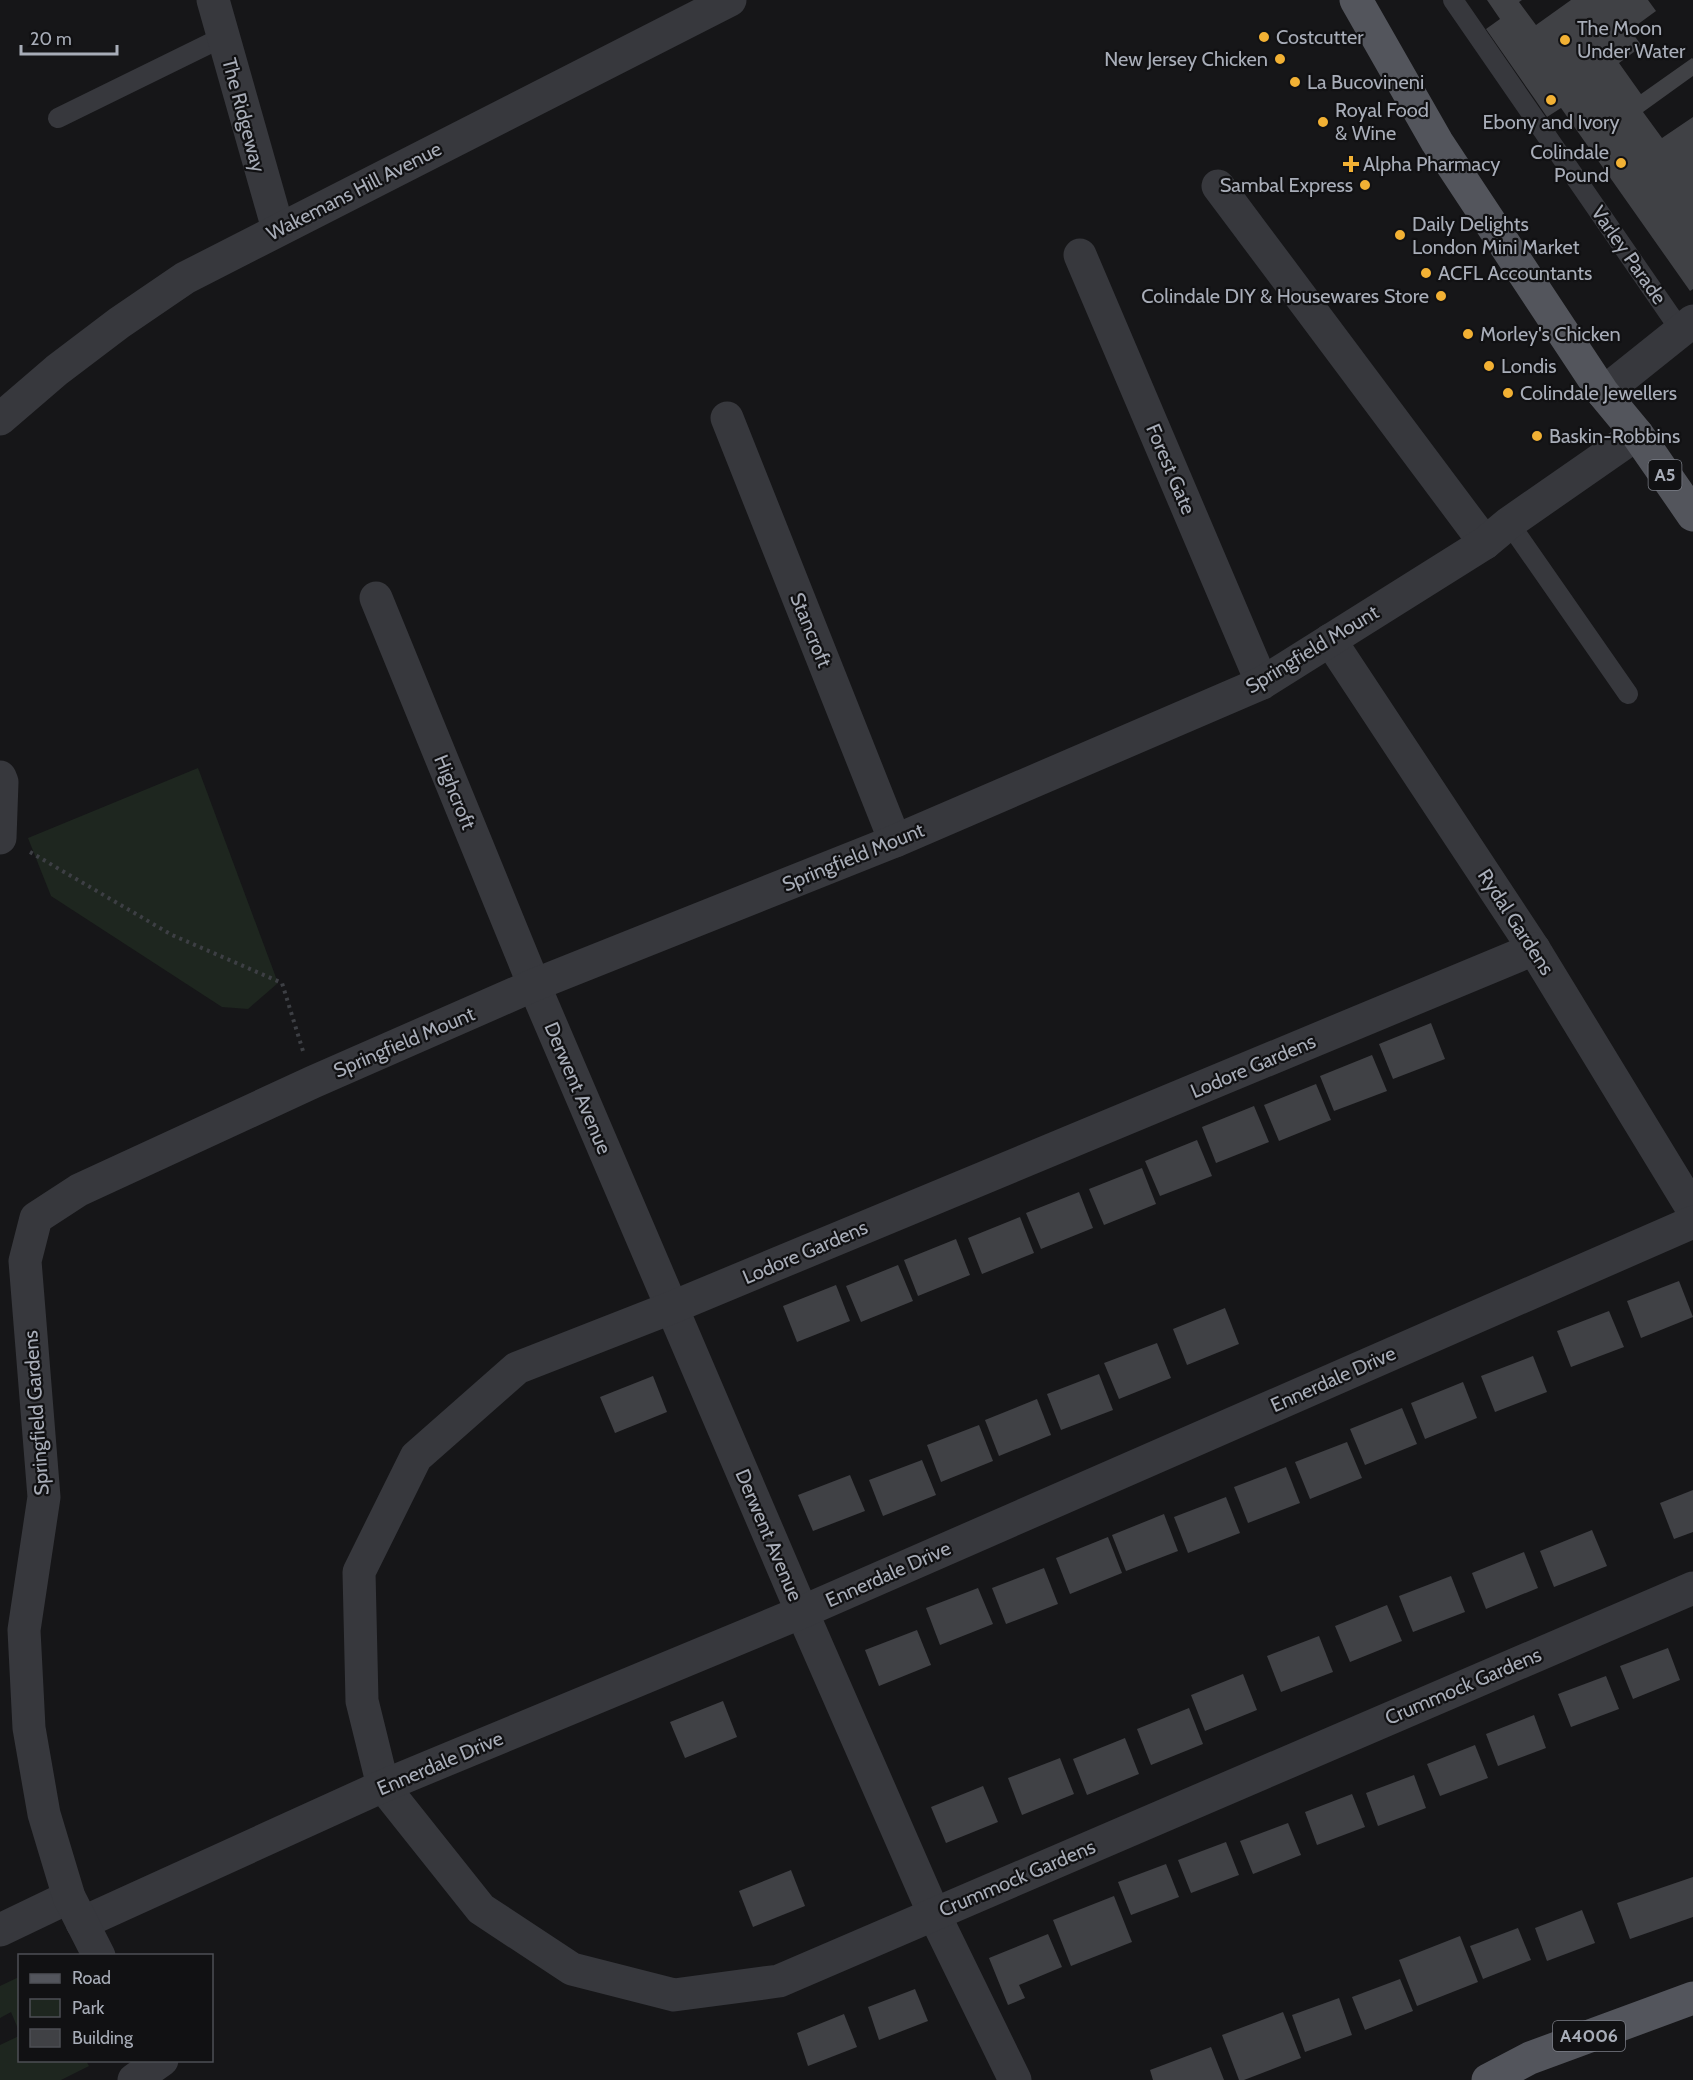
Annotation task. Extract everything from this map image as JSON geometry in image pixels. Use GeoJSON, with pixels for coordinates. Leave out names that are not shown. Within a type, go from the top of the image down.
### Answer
{"type":"FeatureCollection","features":[{"type":"Feature","properties":{"kind":"main road","name":"A5"},"geometry":{"type":"LineString","coordinates":[[1356,0],[1437,142],[1603,393],[1637,434],[1693,515]]}},
{"type":"Feature","properties":{"kind":"main road","name":"A4006"},"geometry":{"type":"LineString","coordinates":[[1488,2080],[1530,2058],[1693,1998]]}},
{"type":"Feature","properties":{"kind":"street","name":"The Ridgeway"},"geometry":{"type":"LineString","coordinates":[[213,0],[278,229]]}},
{"type":"Feature","properties":{"kind":"street","name":"Wakemans Hill Avenue"},"geometry":{"type":"LineString","coordinates":[[0,419],[57,370],[185,278],[730,0]]}},
{"type":"Feature","properties":{"kind":"street"},"geometry":{"type":"LineString","coordinates":[[1218,186],[1497,533]]}},
{"type":"Feature","properties":{"kind":"street","name":"Forest Gate"},"geometry":{"type":"LineString","coordinates":[[1080,255],[1262,683]]}},
{"type":"Feature","properties":{"kind":"street"},"geometry":{"type":"LineString","coordinates":[[1603,393],[1687,326]]}},
{"type":"Feature","properties":{"kind":"street","name":"Stancroft"},"geometry":{"type":"LineString","coordinates":[[727,418],[895,841]]}},
{"type":"Feature","properties":{"kind":"street","name":"Springfield Mount"},"geometry":{"type":"LineString","coordinates":[[36,1218],[79,1190],[313,1082],[534,986],[895,841],[1262,683],[1497,533],[1637,434]]}},
{"type":"Feature","properties":{"kind":"street","name":"Highcroft"},"geometry":{"type":"LineString","coordinates":[[376,598],[534,986]]}},
{"type":"Feature","properties":{"kind":"street","name":"Rydal Gardens"},"geometry":{"type":"LineString","coordinates":[[1330,640],[1534,949],[1693,1210]]}},
{"type":"Feature","properties":{"kind":"street"},"geometry":{"type":"LineString","coordinates":[[0,777],[2,782],[0,837]]}},
{"type":"Feature","properties":{"kind":"street","name":"Lodore Gardens"},"geometry":{"type":"LineString","coordinates":[[383,1786],[362,1701],[359,1572],[416,1456],[517,1368],[673,1307],[1534,949]]}},
{"type":"Feature","properties":{"kind":"street","name":"Derwent Avenue"},"geometry":{"type":"LineString","coordinates":[[534,986],[934,1914],[1015,2080]]}},
{"type":"Feature","properties":{"kind":"street","name":"Springfield Gardens"},"geometry":{"type":"LineString","coordinates":[[36,1218],[25,1261],[44,1497],[24,1630],[29,1728],[44,1814],[76,1910],[98,1954]]}},
{"type":"Feature","properties":{"kind":"street","name":"Ennerdale Drive"},"geometry":{"type":"LineString","coordinates":[[0,1930],[76,1910],[383,1786],[802,1612],[1693,1221]]}},
{"type":"Feature","properties":{"kind":"street","name":"Crummock Gardens"},"geometry":{"type":"LineString","coordinates":[[383,1786],[481,1909],[572,1969],[674,1995],[779,1981],[1693,1588]]}},
{"type":"Feature","properties":{"kind":"street"},"geometry":{"type":"LineString","coordinates":[[134,2080],[161,2062]]}},
{"type":"Feature","properties":{"kind":"street"},"geometry":{"type":"LineString","coordinates":[[164,2062],[179,2080]]}},
{"type":"Feature","properties":{"kind":"lane","name":"Varley Parade"},"geometry":{"type":"LineString","coordinates":[[1453,0],[1687,326]]}},
{"type":"Feature","properties":{"kind":"lane"},"geometry":{"type":"LineString","coordinates":[[58,118],[223,37]]}},
{"type":"Feature","properties":{"kind":"lane"},"geometry":{"type":"LineString","coordinates":[[1497,533],[1628,694]]}},
{"type":"Feature","properties":{"kind":"path"},"geometry":{"type":"LineString","coordinates":[[0,837],[171,935],[282,983],[313,1082]]}},
{"type":"Feature","properties":{"kind":"green space"},"geometry":{"type":"Polygon","coordinates":[[[198,768],[278,983],[248,1009],[222,1007],[51,896],[28,838],[198,768]]]}},
{"type":"Feature","properties":{"kind":"green space"},"geometry":{"type":"Polygon","coordinates":[[[18,1977],[18,2029],[11,2012],[0,2018],[0,1986],[18,1977]]]}},
{"type":"Feature","properties":{"kind":"green space"},"geometry":{"type":"Polygon","coordinates":[[[18,2036],[18,2062],[87,2062],[89,2066],[61,2080],[0,2080],[0,2045],[18,2036]]]}},
{"type":"Feature","properties":{"kind":"building"},"geometry":{"type":"Polygon","coordinates":[[[1487,0],[1522,0],[1519,2],[1536,25],[1571,0],[1648,0],[1656,11],[1630,30],[1642,46],[1619,63],[1641,94],[1693,59],[1693,76],[1643,112],[1662,138],[1693,117],[1693,289],[1690,291],[1561,108],[1547,117],[1486,29],[1500,19],[1487,0]]]}},
{"type":"Feature","properties":{"kind":"building"},"geometry":{"type":"Polygon","coordinates":[[[1431,1023],[1445,1059],[1393,1079],[1379,1044],[1431,1023]]]}},
{"type":"Feature","properties":{"kind":"building"},"geometry":{"type":"Polygon","coordinates":[[[1372,1055],[1387,1091],[1334,1111],[1320,1076],[1372,1055]]]}},
{"type":"Feature","properties":{"kind":"building"},"geometry":{"type":"Polygon","coordinates":[[[1316,1084],[1331,1120],[1279,1141],[1264,1105],[1316,1084]]]}},
{"type":"Feature","properties":{"kind":"building"},"geometry":{"type":"Polygon","coordinates":[[[1254,1106],[1269,1142],[1216,1163],[1202,1127],[1254,1106]]]}},
{"type":"Feature","properties":{"kind":"building"},"geometry":{"type":"Polygon","coordinates":[[[1197,1140],[1212,1176],[1160,1196],[1145,1161],[1197,1140]]]}},
{"type":"Feature","properties":{"kind":"building"},"geometry":{"type":"Polygon","coordinates":[[[1142,1168],[1156,1204],[1104,1225],[1089,1189],[1142,1168]]]}},
{"type":"Feature","properties":{"kind":"building"},"geometry":{"type":"Polygon","coordinates":[[[1079,1192],[1093,1228],[1041,1249],[1026,1213],[1079,1192]]]}},
{"type":"Feature","properties":{"kind":"building"},"geometry":{"type":"Polygon","coordinates":[[[1020,1217],[1034,1253],[982,1274],[968,1238],[1020,1217]]]}},
{"type":"Feature","properties":{"kind":"building"},"geometry":{"type":"Polygon","coordinates":[[[956,1239],[970,1275],[918,1296],[904,1260],[956,1239]]]}},
{"type":"Feature","properties":{"kind":"building"},"geometry":{"type":"Polygon","coordinates":[[[898,1265],[913,1301],[861,1322],[846,1286],[898,1265]]]}},
{"type":"Feature","properties":{"kind":"building"},"geometry":{"type":"Polygon","coordinates":[[[1679,1281],[1693,1317],[1641,1338],[1627,1301],[1679,1281]]]}},
{"type":"Feature","properties":{"kind":"building"},"geometry":{"type":"Polygon","coordinates":[[[836,1285],[850,1321],[797,1342],[783,1306],[836,1285]]]}},
{"type":"Feature","properties":{"kind":"building"},"geometry":{"type":"Polygon","coordinates":[[[1225,1308],[1239,1344],[1187,1365],[1173,1329],[1225,1308]]]}},
{"type":"Feature","properties":{"kind":"building"},"geometry":{"type":"Polygon","coordinates":[[[1609,1311],[1624,1347],[1571,1367],[1557,1331],[1609,1311]]]}},
{"type":"Feature","properties":{"kind":"building"},"geometry":{"type":"Polygon","coordinates":[[[1157,1343],[1171,1378],[1119,1399],[1104,1363],[1157,1343]]]}},
{"type":"Feature","properties":{"kind":"building"},"geometry":{"type":"Polygon","coordinates":[[[1533,1356],[1547,1392],[1495,1412],[1481,1376],[1533,1356]]]}},
{"type":"Feature","properties":{"kind":"building"},"geometry":{"type":"Polygon","coordinates":[[[1099,1374],[1113,1410],[1061,1430],[1047,1394],[1099,1374]]]}},
{"type":"Feature","properties":{"kind":"building"},"geometry":{"type":"Polygon","coordinates":[[[653,1376],[667,1412],[615,1433],[600,1397],[653,1376]]]}},
{"type":"Feature","properties":{"kind":"building"},"geometry":{"type":"Polygon","coordinates":[[[1463,1382],[1477,1418],[1425,1439],[1411,1403],[1463,1382]]]}},
{"type":"Feature","properties":{"kind":"building"},"geometry":{"type":"Polygon","coordinates":[[[1037,1399],[1051,1435],[999,1456],[985,1420],[1037,1399]]]}},
{"type":"Feature","properties":{"kind":"building"},"geometry":{"type":"Polygon","coordinates":[[[1402,1408],[1417,1444],[1365,1465],[1350,1429],[1402,1408]]]}},
{"type":"Feature","properties":{"kind":"building"},"geometry":{"type":"Polygon","coordinates":[[[979,1425],[993,1461],[941,1482],[927,1445],[979,1425]]]}},
{"type":"Feature","properties":{"kind":"building"},"geometry":{"type":"Polygon","coordinates":[[[1347,1442],[1362,1478],[1310,1499],[1295,1462],[1347,1442]]]}},
{"type":"Feature","properties":{"kind":"building"},"geometry":{"type":"Polygon","coordinates":[[[922,1460],[936,1495],[883,1516],[869,1480],[922,1460]]]}},
{"type":"Feature","properties":{"kind":"building"},"geometry":{"type":"Polygon","coordinates":[[[1286,1467],[1300,1503],[1248,1523],[1234,1487],[1286,1467]]]}},
{"type":"Feature","properties":{"kind":"building"},"geometry":{"type":"Polygon","coordinates":[[[850,1475],[865,1511],[813,1531],[798,1495],[850,1475]]]}},
{"type":"Feature","properties":{"kind":"building"},"geometry":{"type":"Polygon","coordinates":[[[1693,1490],[1693,1532],[1674,1539],[1660,1503],[1693,1490]]]}},
{"type":"Feature","properties":{"kind":"building"},"geometry":{"type":"Polygon","coordinates":[[[1226,1497],[1240,1533],[1188,1553],[1174,1517],[1226,1497]]]}},
{"type":"Feature","properties":{"kind":"building"},"geometry":{"type":"Polygon","coordinates":[[[1164,1514],[1178,1551],[1126,1571],[1112,1535],[1164,1514]]]}},
{"type":"Feature","properties":{"kind":"building"},"geometry":{"type":"Polygon","coordinates":[[[1592,1530],[1607,1566],[1554,1587],[1540,1551],[1592,1530]]]}},
{"type":"Feature","properties":{"kind":"building"},"geometry":{"type":"Polygon","coordinates":[[[1108,1537],[1122,1573],[1070,1594],[1056,1558],[1108,1537]]]}},
{"type":"Feature","properties":{"kind":"building"},"geometry":{"type":"Polygon","coordinates":[[[1524,1552],[1538,1588],[1486,1609],[1472,1573],[1524,1552]]]}},
{"type":"Feature","properties":{"kind":"building"},"geometry":{"type":"Polygon","coordinates":[[[1044,1568],[1058,1604],[1006,1624],[992,1588],[1044,1568]]]}},
{"type":"Feature","properties":{"kind":"building"},"geometry":{"type":"Polygon","coordinates":[[[1451,1576],[1465,1612],[1413,1632],[1399,1596],[1451,1576]]]}},
{"type":"Feature","properties":{"kind":"building"},"geometry":{"type":"Polygon","coordinates":[[[978,1588],[993,1624],[940,1645],[926,1608],[978,1588]]]}},
{"type":"Feature","properties":{"kind":"building"},"geometry":{"type":"Polygon","coordinates":[[[1387,1605],[1402,1641],[1350,1662],[1335,1626],[1387,1605]]]}},
{"type":"Feature","properties":{"kind":"building"},"geometry":{"type":"Polygon","coordinates":[[[917,1630],[931,1665],[879,1686],[865,1650],[917,1630]]]}},
{"type":"Feature","properties":{"kind":"building"},"geometry":{"type":"Polygon","coordinates":[[[1319,1636],[1333,1672],[1281,1692],[1267,1656],[1319,1636]]]}},
{"type":"Feature","properties":{"kind":"building"},"geometry":{"type":"Polygon","coordinates":[[[1668,1648],[1680,1680],[1633,1699],[1620,1666],[1668,1648]]]}},
{"type":"Feature","properties":{"kind":"building"},"geometry":{"type":"Polygon","coordinates":[[[1243,1674],[1257,1710],[1205,1731],[1191,1695],[1243,1674]]]}},
{"type":"Feature","properties":{"kind":"building"},"geometry":{"type":"Polygon","coordinates":[[[1606,1676],[1619,1709],[1571,1727],[1558,1694],[1606,1676]]]}},
{"type":"Feature","properties":{"kind":"building"},"geometry":{"type":"Polygon","coordinates":[[[723,1701],[737,1737],[685,1758],[670,1722],[723,1701]]]}},
{"type":"Feature","properties":{"kind":"building"},"geometry":{"type":"Polygon","coordinates":[[[1189,1708],[1203,1744],[1151,1765],[1137,1729],[1189,1708]]]}},
{"type":"Feature","properties":{"kind":"building"},"geometry":{"type":"Polygon","coordinates":[[[1534,1715],[1546,1748],[1498,1766],[1486,1734],[1534,1715]]]}},
{"type":"Feature","properties":{"kind":"building"},"geometry":{"type":"Polygon","coordinates":[[[1125,1738],[1139,1774],[1087,1795],[1073,1759],[1125,1738]]]}},
{"type":"Feature","properties":{"kind":"building"},"geometry":{"type":"Polygon","coordinates":[[[1475,1745],[1488,1778],[1440,1796],[1427,1764],[1475,1745]]]}},
{"type":"Feature","properties":{"kind":"building"},"geometry":{"type":"Polygon","coordinates":[[[1060,1758],[1074,1794],[1022,1815],[1008,1778],[1060,1758]]]}},
{"type":"Feature","properties":{"kind":"building"},"geometry":{"type":"Polygon","coordinates":[[[1414,1775],[1426,1808],[1378,1826],[1366,1793],[1414,1775]]]}},
{"type":"Feature","properties":{"kind":"building"},"geometry":{"type":"Polygon","coordinates":[[[983,1786],[998,1822],[946,1843],[931,1807],[983,1786]]]}},
{"type":"Feature","properties":{"kind":"building"},"geometry":{"type":"Polygon","coordinates":[[[1352,1794],[1365,1827],[1317,1845],[1305,1812],[1352,1794]]]}},
{"type":"Feature","properties":{"kind":"building"},"geometry":{"type":"Polygon","coordinates":[[[1288,1823],[1301,1855],[1253,1874],[1240,1841],[1288,1823]]]}},
{"type":"Feature","properties":{"kind":"building"},"geometry":{"type":"Polygon","coordinates":[[[1226,1842],[1239,1875],[1191,1893],[1178,1860],[1226,1842]]]}},
{"type":"Feature","properties":{"kind":"building"},"geometry":{"type":"Polygon","coordinates":[[[1166,1864],[1179,1897],[1131,1915],[1118,1882],[1166,1864]]]}},
{"type":"Feature","properties":{"kind":"building"},"geometry":{"type":"Polygon","coordinates":[[[791,1870],[805,1906],[753,1927],[739,1891],[791,1870]]]}},
{"type":"Feature","properties":{"kind":"building"},"geometry":{"type":"Polygon","coordinates":[[[1693,1877],[1693,1917],[1630,1939],[1617,1903],[1693,1877]]]}},
{"type":"Feature","properties":{"kind":"building"},"geometry":{"type":"Polygon","coordinates":[[[1114,1896],[1132,1942],[1071,1966],[1053,1920],[1114,1896]]]}},
{"type":"Feature","properties":{"kind":"building"},"geometry":{"type":"Polygon","coordinates":[[[1582,1910],[1595,1943],[1547,1961],[1535,1928],[1582,1910]]]}},
{"type":"Feature","properties":{"kind":"building"},"geometry":{"type":"Polygon","coordinates":[[[1518,1928],[1531,1960],[1483,1979],[1470,1946],[1518,1928]]]}},
{"type":"Feature","properties":{"kind":"building"},"geometry":{"type":"Polygon","coordinates":[[[1048,1934],[1062,1967],[1019,1985],[1025,1998],[1008,2005],[989,1958],[1048,1934]]]}},
{"type":"Feature","properties":{"kind":"building"},"geometry":{"type":"Polygon","coordinates":[[[1460,1936],[1478,1982],[1417,2006],[1399,1960],[1460,1936]]]}},
{"type":"Feature","properties":{"kind":"building"},"geometry":{"type":"Polygon","coordinates":[[[1400,1979],[1413,2011],[1365,2030],[1352,1997],[1400,1979]]]}},
{"type":"Feature","properties":{"kind":"building"},"geometry":{"type":"Polygon","coordinates":[[[915,1989],[928,2021],[879,2040],[868,2007],[915,1989]]]}},
{"type":"Feature","properties":{"kind":"building"},"geometry":{"type":"Polygon","coordinates":[[[1339,1998],[1352,2035],[1305,2052],[1292,2015],[1339,1998]]]}},
{"type":"Feature","properties":{"kind":"building"},"geometry":{"type":"Polygon","coordinates":[[[1283,2012],[1301,2058],[1239,2080],[1222,2035],[1283,2012]]]}},
{"type":"Feature","properties":{"kind":"building"},"geometry":{"type":"Polygon","coordinates":[[[844,2014],[857,2047],[808,2066],[797,2033],[844,2014]]]}},
{"type":"Feature","properties":{"kind":"building"},"geometry":{"type":"Polygon","coordinates":[[[1211,2047],[1224,2080],[1153,2080],[1150,2070],[1211,2047]]]}},
{"type":"Feature","properties":{"kind":"place","name":"Costcutter"},"geometry":{"type":"Point","coordinates":[1264,37]}},
{"type":"Feature","properties":{"kind":"place","name":"The Moon Under Water"},"geometry":{"type":"Point","coordinates":[1565,40]}},
{"type":"Feature","properties":{"kind":"place","name":"New Jersey Chicken"},"geometry":{"type":"Point","coordinates":[1280,59]}},
{"type":"Feature","properties":{"kind":"place","name":"La Bucovineni"},"geometry":{"type":"Point","coordinates":[1295,82]}},
{"type":"Feature","properties":{"kind":"place","name":"Ebony and Ivory"},"geometry":{"type":"Point","coordinates":[1551,100]}},
{"type":"Feature","properties":{"kind":"place","name":"Royal Food & Wine"},"geometry":{"type":"Point","coordinates":[1323,122]}},
{"type":"Feature","properties":{"kind":"place","name":"Colindale Pound"},"geometry":{"type":"Point","coordinates":[1621,163]}},
{"type":"Feature","properties":{"kind":"place","name":"Alpha Pharmacy"},"geometry":{"type":"Point","coordinates":[1351,164]}},
{"type":"Feature","properties":{"kind":"place","name":"Sambal Express"},"geometry":{"type":"Point","coordinates":[1365,185]}},
{"type":"Feature","properties":{"kind":"place","name":"Daily Delights London Mini Market"},"geometry":{"type":"Point","coordinates":[1400,235]}},
{"type":"Feature","properties":{"kind":"place","name":"ACFL Accountants"},"geometry":{"type":"Point","coordinates":[1426,273]}},
{"type":"Feature","properties":{"kind":"place","name":"Colindale DIY & Housewares Store"},"geometry":{"type":"Point","coordinates":[1441,296]}},
{"type":"Feature","properties":{"kind":"place","name":"Morley's Chicken"},"geometry":{"type":"Point","coordinates":[1468,334]}},
{"type":"Feature","properties":{"kind":"place","name":"Londis"},"geometry":{"type":"Point","coordinates":[1489,366]}},
{"type":"Feature","properties":{"kind":"place","name":"Colindale Jewellers"},"geometry":{"type":"Point","coordinates":[1508,393]}},
{"type":"Feature","properties":{"kind":"place","name":"Baskin-Robbins"},"geometry":{"type":"Point","coordinates":[1537,436]}}]}
